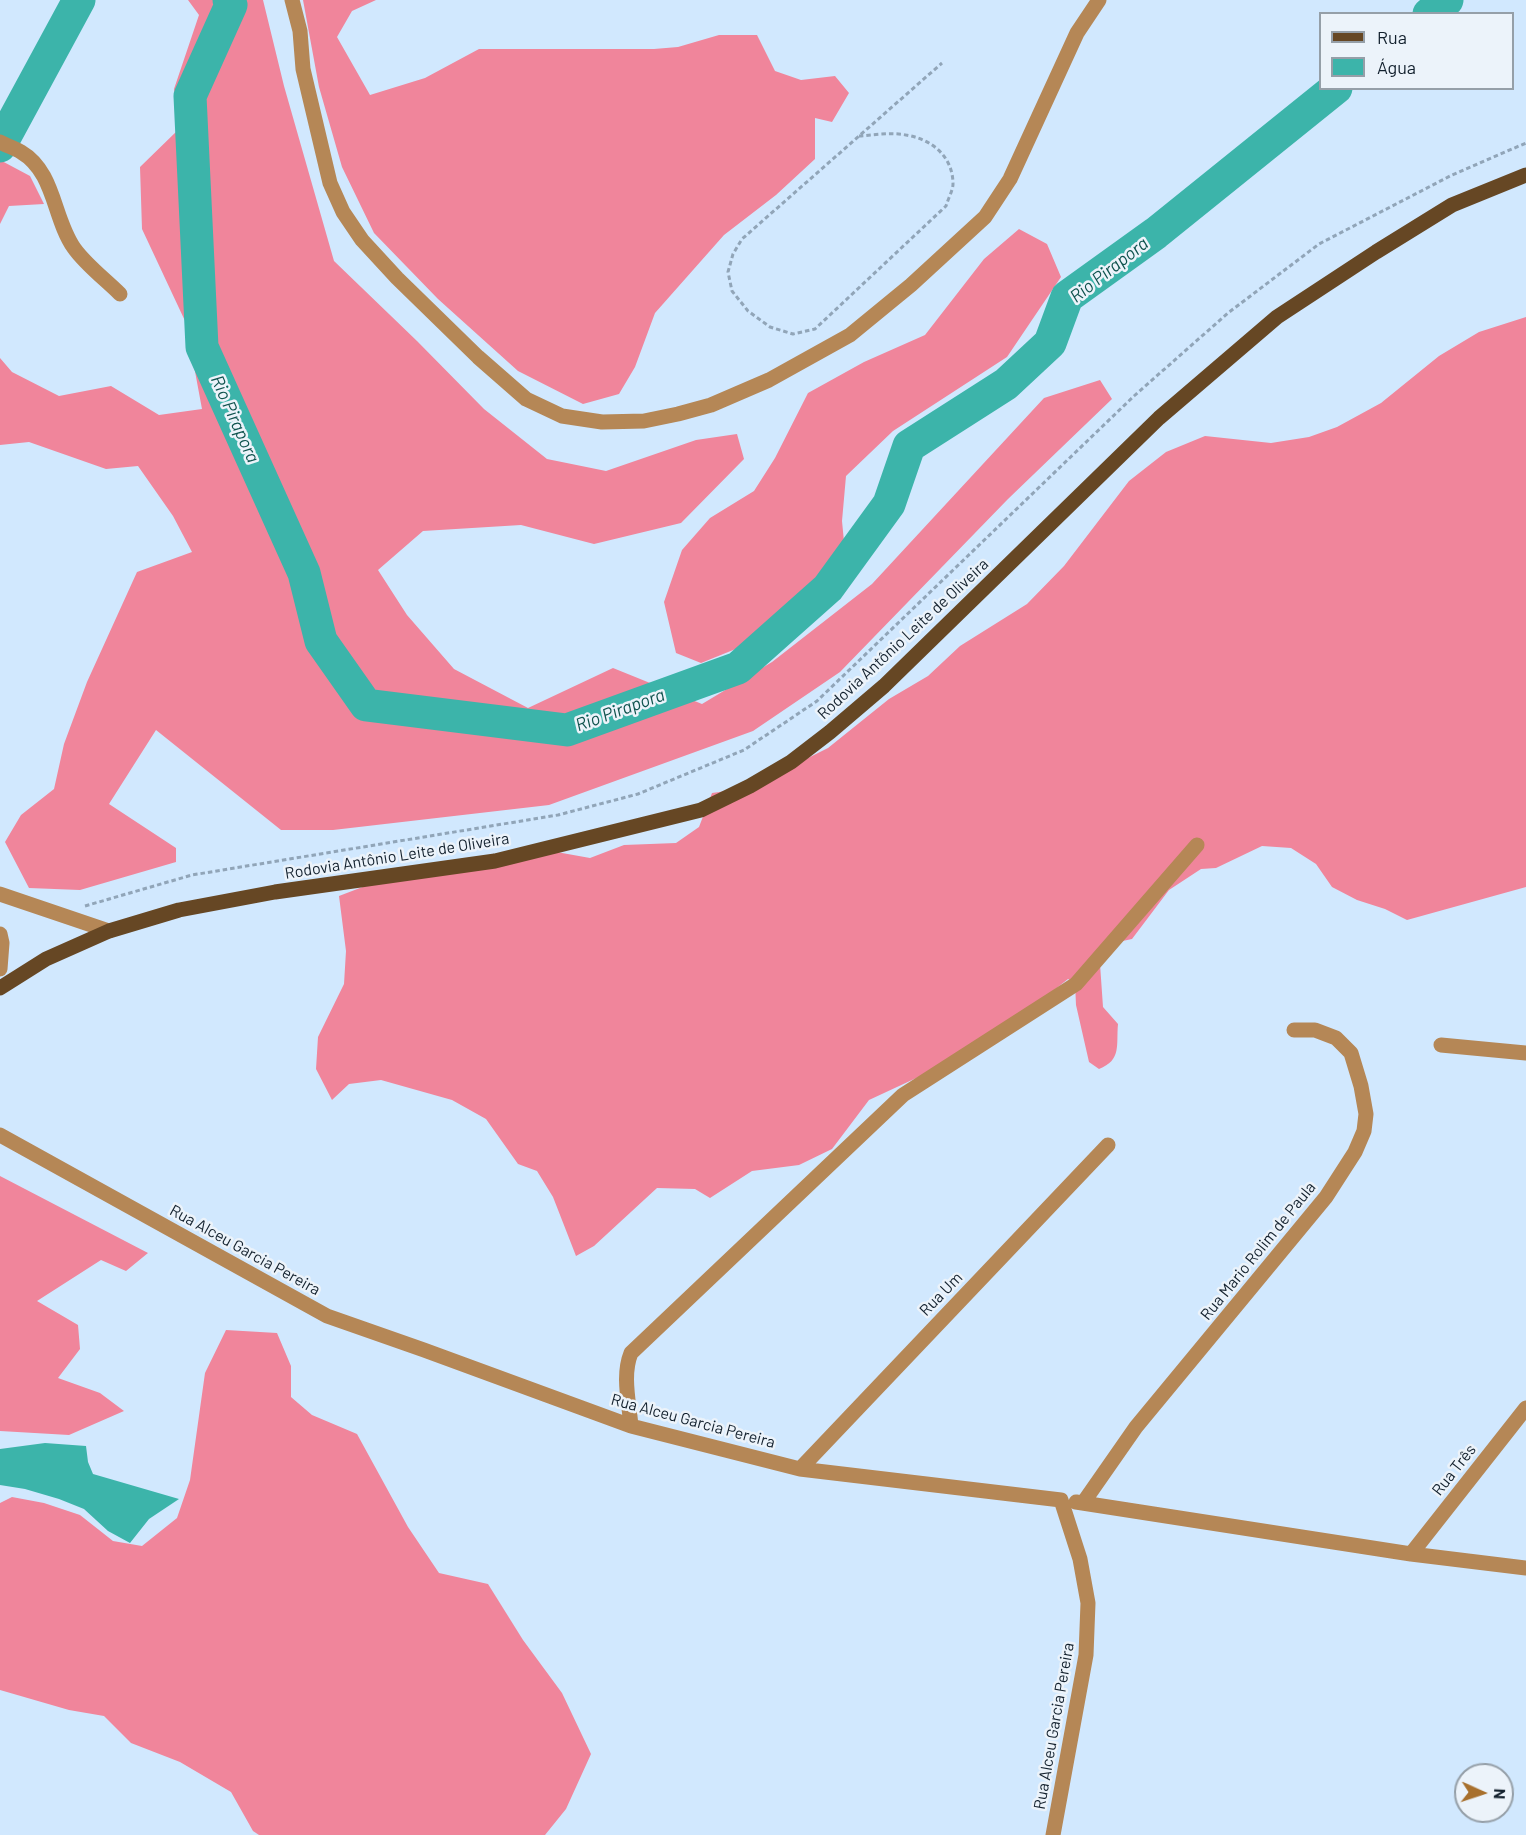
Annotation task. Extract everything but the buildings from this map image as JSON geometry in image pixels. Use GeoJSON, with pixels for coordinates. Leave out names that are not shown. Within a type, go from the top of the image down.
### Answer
{"type":"FeatureCollection","features":[{"type":"Feature","properties":{"kind":"main road","name":"Rodovia Antônio Leite de Oliveira"},"geometry":{"type":"LineString","coordinates":[[0,988],[46,959],[109,932],[178,910],[275,892],[495,861],[701,810],[750,786],[799,756],[884,686],[1159,418],[1277,317],[1452,205],[1526,175]]}},
{"type":"Feature","properties":{"kind":"street"},"geometry":{"type":"LineString","coordinates":[[292,0],[300,31],[303,69],[330,183],[343,212],[362,240],[397,278],[478,357],[526,399],[562,416],[602,422],[644,421],[678,414],[711,405],[769,380],[850,335],[911,285],[985,217],[1010,179],[1077,33],[1099,0]]}},
{"type":"Feature","properties":{"kind":"street"},"geometry":{"type":"LineString","coordinates":[[0,142],[22,153],[36,166],[47,184],[64,230],[75,249],[120,294]]}},
{"type":"Feature","properties":{"kind":"street"},"geometry":{"type":"LineString","coordinates":[[631,1425],[626,1373],[631,1353],[897,1100],[1076,984],[1197,844]]}},
{"type":"Feature","properties":{"kind":"street"},"geometry":{"type":"LineString","coordinates":[[0,894],[109,932]]}},
{"type":"Feature","properties":{"kind":"street"},"geometry":{"type":"LineString","coordinates":[[0,934],[2,943],[0,969]]}},
{"type":"Feature","properties":{"kind":"street","name":"Rua Mario Rolim de Paula"},"geometry":{"type":"LineString","coordinates":[[1083,1503],[1136,1427],[1326,1197],[1355,1152],[1364,1131],[1366,1114],[1361,1086],[1351,1053],[1336,1038],[1315,1030],[1294,1030]]}},
{"type":"Feature","properties":{"kind":"street"},"geometry":{"type":"LineString","coordinates":[[1441,1045],[1526,1053]]}},
{"type":"Feature","properties":{"kind":"street","name":"Rua Alceu Garcia Pereira"},"geometry":{"type":"LineString","coordinates":[[0,1135],[327,1316],[631,1425],[800,1469],[1061,1500],[1080,1559],[1088,1603],[1086,1655],[1053,1835]]}},
{"type":"Feature","properties":{"kind":"street","name":"Rua Um"},"geometry":{"type":"LineString","coordinates":[[800,1469],[1108,1145]]}},
{"type":"Feature","properties":{"kind":"street","name":"Rua Três"},"geometry":{"type":"LineString","coordinates":[[1411,1554],[1526,1408]]}},
{"type":"Feature","properties":{"kind":"street"},"geometry":{"type":"LineString","coordinates":[[1061,1500],[1411,1554],[1526,1568]]}},
{"type":"Feature","properties":{"kind":"path"},"geometry":{"type":"LineString","coordinates":[[860,136],[904,134],[924,139],[942,152],[949,164],[953,185],[946,206],[816,329],[793,334],[770,327],[748,311],[732,291],[728,272],[733,254],[742,239],[942,63]]}},
{"type":"Feature","properties":{"kind":"path"},"geometry":{"type":"LineString","coordinates":[[81,907],[192,875],[558,815],[638,794],[744,750],[817,701],[1134,396],[1228,313],[1319,244],[1452,175],[1526,143]]}},
{"type":"Feature","properties":{"kind":"shaded area"},"geometry":{"type":"Polygon","coordinates":[[[188,0],[263,0],[284,86],[334,261],[484,409],[547,459],[606,471],[696,440],[737,434],[744,459],[681,523],[594,544],[521,525],[423,531],[378,570],[407,615],[454,669],[528,708],[613,668],[702,704],[772,662],[872,584],[1044,398],[1100,380],[1112,399],[1008,499],[840,672],[753,731],[549,805],[333,830],[281,830],[156,730],[109,804],[176,848],[176,862],[80,890],[29,888],[5,842],[21,815],[54,789],[64,744],[87,682],[137,572],[192,552],[173,516],[138,466],[106,469],[29,442],[0,445],[0,358],[12,372],[59,396],[111,386],[159,415],[202,409],[186,323],[142,229],[140,167],[179,129],[174,89],[199,15],[188,0]]]}},
{"type":"Feature","properties":{"kind":"shaded area"},"geometry":{"type":"Polygon","coordinates":[[[303,0],[376,0],[352,11],[337,37],[370,95],[425,78],[479,49],[654,49],[678,47],[719,35],[757,35],[775,71],[801,80],[835,76],[849,93],[832,122],[815,118],[815,159],[776,195],[724,235],[655,313],[635,367],[619,394],[583,404],[518,371],[438,299],[374,233],[342,167],[319,87],[303,0]]]}},
{"type":"Feature","properties":{"kind":"shaded area"},"geometry":{"type":"Polygon","coordinates":[[[0,160],[30,176],[44,204],[9,206],[0,224],[0,160]]]}},
{"type":"Feature","properties":{"kind":"shaded area"},"geometry":{"type":"Polygon","coordinates":[[[1019,229],[1047,244],[1061,277],[1007,357],[893,431],[846,476],[842,521],[845,552],[748,644],[701,663],[676,653],[664,602],[682,550],[710,518],[754,491],[775,458],[808,393],[864,362],[925,335],[984,259],[1019,229]]]}},
{"type":"Feature","properties":{"kind":"shaded area"},"geometry":{"type":"Polygon","coordinates":[[[1526,317],[1526,887],[1407,920],[1385,909],[1357,900],[1332,887],[1316,864],[1291,848],[1262,846],[1216,868],[1201,869],[1169,890],[1132,939],[1104,945],[1100,964],[1103,1007],[1118,1024],[1115,1056],[1106,1065],[1099,1069],[1089,1062],[1076,1005],[1075,982],[1068,979],[1024,1014],[940,1067],[869,1100],[832,1149],[799,1165],[752,1171],[710,1198],[695,1189],[657,1188],[594,1246],[576,1256],[553,1197],[537,1171],[518,1164],[486,1119],[452,1100],[381,1080],[349,1084],[332,1100],[316,1069],[318,1037],[344,984],[346,951],[339,896],[373,883],[551,851],[590,858],[624,845],[676,843],[699,827],[712,793],[748,788],[828,748],[889,699],[928,676],[960,646],[1027,604],[1064,566],[1129,481],[1166,452],[1205,436],[1271,443],[1309,437],[1337,427],[1381,403],[1439,356],[1479,332],[1526,317]]]}},
{"type":"Feature","properties":{"kind":"shaded area"},"geometry":{"type":"Polygon","coordinates":[[[0,1176],[148,1253],[126,1271],[101,1260],[37,1301],[78,1325],[80,1349],[58,1378],[100,1393],[124,1411],[69,1435],[0,1431],[0,1176]]]}},
{"type":"Feature","properties":{"kind":"shaded area"},"geometry":{"type":"Polygon","coordinates":[[[226,1330],[277,1333],[291,1366],[291,1397],[312,1415],[357,1434],[408,1527],[439,1573],[488,1584],[523,1640],[562,1693],[591,1754],[566,1809],[545,1835],[259,1835],[253,1831],[231,1792],[180,1762],[131,1743],[104,1716],[69,1710],[0,1690],[0,1503],[12,1497],[44,1503],[80,1515],[113,1541],[142,1546],[177,1518],[190,1480],[205,1373],[226,1330]]]}},
{"type":"Feature","properties":{"kind":"water"},"geometry":{"type":"Polygon","coordinates":[[[45,1443],[86,1446],[88,1462],[93,1474],[179,1499],[149,1519],[130,1543],[108,1531],[84,1509],[25,1489],[0,1485],[0,1449],[45,1443]]]}},
{"type":"Feature","properties":{"kind":"waterway","name":"Rio Pirapora"},"geometry":{"type":"LineString","coordinates":[[0,146],[79,0]]}},
{"type":"Feature","properties":{"kind":"waterway","name":"Rio Pirapora"},"geometry":{"type":"LineString","coordinates":[[229,0],[231,5],[190,96],[202,347],[304,573],[321,641],[366,705],[567,730],[738,668],[828,588],[889,504],[909,446],[1006,384],[1050,343],[1067,297],[1156,233],[1334,90]]}},
{"type":"Feature","properties":{"kind":"waterway","name":"Rio Pirapora"},"geometry":{"type":"LineString","coordinates":[[1432,12],[1447,0]]}}]}
